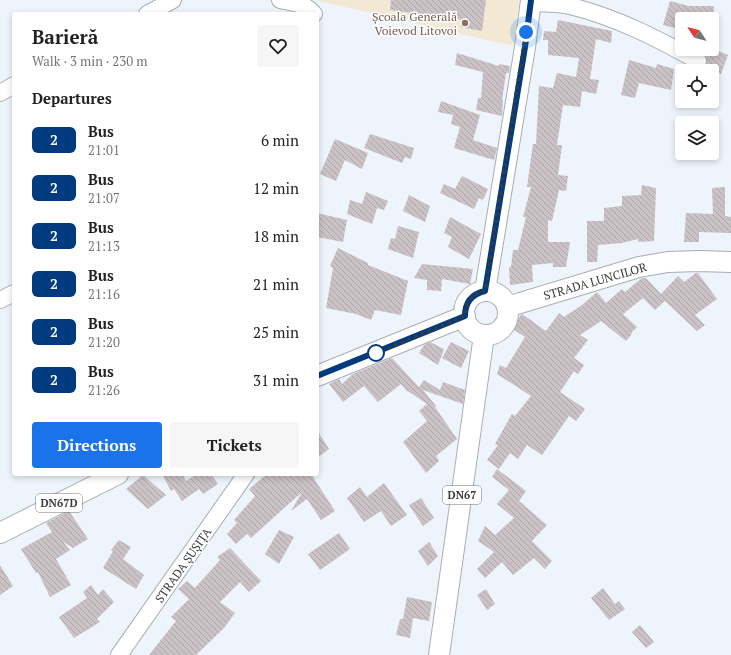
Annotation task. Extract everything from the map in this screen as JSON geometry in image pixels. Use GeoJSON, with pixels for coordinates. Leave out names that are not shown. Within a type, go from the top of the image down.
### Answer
{"type":"FeatureCollection","features":[{"type":"Feature","properties":{"kind":"main road"},"geometry":{"type":"LineString","coordinates":[[485,291],[531,2]]}},
{"type":"Feature","properties":{"kind":"main road","name":"STRADA LUNCILOR"},"geometry":{"type":"LineString","coordinates":[[507,307],[639,266],[668,262],[731,262]]}},
{"type":"Feature","properties":{"kind":"main road"},"geometry":{"type":"LineString","coordinates":[[485,291],[499,295],[504,300],[507,307],[507,321],[498,332],[491,335],[477,333],[471,329],[467,323],[465,309],[467,302],[478,293],[485,291]]}},
{"type":"Feature","properties":{"kind":"main road"},"geometry":{"type":"LineString","coordinates":[[319,375],[465,316]]}},
{"type":"Feature","properties":{"kind":"main road","name":"DN67"},"geometry":{"type":"LineString","coordinates":[[439,655],[484,335]]}},
{"type":"Feature","properties":{"kind":"main road","name":"DN67D"},"geometry":{"type":"LineString","coordinates":[[0,533],[114,476]]}},
{"type":"Feature","properties":{"kind":"street"},"geometry":{"type":"LineString","coordinates":[[151,12],[173,0]]}},
{"type":"Feature","properties":{"kind":"street"},"geometry":{"type":"LineString","coordinates":[[280,0],[304,6],[312,12]]}},
{"type":"Feature","properties":{"kind":"street"},"geometry":{"type":"LineString","coordinates":[[531,2],[569,5],[623,23],[698,61]]}},
{"type":"Feature","properties":{"kind":"street"},"geometry":{"type":"LineString","coordinates":[[0,93],[12,86]]}},
{"type":"Feature","properties":{"kind":"street"},"geometry":{"type":"LineString","coordinates":[[0,300],[12,294]]}},
{"type":"Feature","properties":{"kind":"street","name":"STRADA ȘUȘIȚA"},"geometry":{"type":"LineString","coordinates":[[119,655],[245,476]]}},
{"type":"Feature","properties":{"kind":"shaded area","name":"Școala Generală Voievod Litovoi"},"geometry":{"type":"Polygon","coordinates":[[[315,0],[519,0],[513,46],[315,0]]]}},
{"type":"Feature","properties":{"kind":"building","name":"Școala Generală Voievod Litovoi"},"geometry":{"type":"Polygon","coordinates":[[[391,0],[486,0],[482,31],[460,27],[462,20],[390,10],[391,0]]]}},
{"type":"Feature","properties":{"kind":"building"},"geometry":{"type":"Polygon","coordinates":[[[670,1],[689,6],[714,6],[714,12],[675,12],[675,28],[663,25],[670,1]]]}},
{"type":"Feature","properties":{"kind":"building"},"geometry":{"type":"Polygon","coordinates":[[[558,20],[612,31],[611,43],[596,39],[590,79],[599,80],[596,94],[582,91],[580,107],[563,105],[557,145],[562,145],[558,175],[568,176],[566,191],[559,190],[552,221],[548,220],[548,242],[570,242],[566,267],[553,267],[553,263],[532,265],[533,282],[510,285],[509,267],[511,267],[513,250],[518,250],[526,217],[523,217],[531,187],[527,187],[533,144],[536,144],[539,86],[553,88],[557,73],[576,77],[579,58],[548,55],[548,40],[543,40],[544,31],[556,32],[558,20]]]}},
{"type":"Feature","properties":{"kind":"building"},"geometry":{"type":"Polygon","coordinates":[[[719,51],[728,55],[721,74],[719,73],[719,64],[706,64],[706,57],[719,56],[719,51]]]}},
{"type":"Feature","properties":{"kind":"building"},"geometry":{"type":"Polygon","coordinates":[[[457,53],[499,66],[499,64],[510,66],[509,73],[506,73],[502,100],[502,116],[476,110],[478,98],[481,98],[483,72],[455,65],[457,53]]]}},
{"type":"Feature","properties":{"kind":"building"},"geometry":{"type":"Polygon","coordinates":[[[629,60],[656,68],[657,64],[674,69],[671,90],[639,83],[635,98],[621,95],[629,60]]]}},
{"type":"Feature","properties":{"kind":"building"},"geometry":{"type":"Polygon","coordinates":[[[441,101],[480,115],[473,140],[497,148],[494,160],[454,148],[460,127],[451,124],[453,115],[438,112],[441,101]]]}},
{"type":"Feature","properties":{"kind":"building"},"geometry":{"type":"Polygon","coordinates":[[[370,134],[414,148],[411,159],[405,157],[402,163],[364,148],[370,134]]]}},
{"type":"Feature","properties":{"kind":"building"},"geometry":{"type":"Polygon","coordinates":[[[335,139],[368,153],[362,169],[345,160],[336,181],[320,174],[335,139]]]}},
{"type":"Feature","properties":{"kind":"building"},"geometry":{"type":"Polygon","coordinates":[[[462,176],[488,189],[483,200],[479,198],[474,209],[440,193],[444,184],[455,189],[462,176]]]}},
{"type":"Feature","properties":{"kind":"building"},"geometry":{"type":"Polygon","coordinates":[[[642,185],[656,188],[654,241],[638,242],[638,239],[622,243],[598,245],[597,262],[587,262],[587,221],[604,221],[604,208],[622,206],[622,196],[641,195],[642,185]]]}},
{"type":"Feature","properties":{"kind":"building"},"geometry":{"type":"Polygon","coordinates":[[[725,187],[725,216],[731,217],[731,233],[699,232],[699,242],[684,242],[686,213],[713,214],[712,188],[725,187]]]}},
{"type":"Feature","properties":{"kind":"building"},"geometry":{"type":"Polygon","coordinates":[[[366,192],[388,201],[384,210],[377,208],[372,224],[347,214],[350,200],[362,204],[366,192]]]}},
{"type":"Feature","properties":{"kind":"building"},"geometry":{"type":"Polygon","coordinates":[[[409,195],[430,206],[425,222],[403,211],[409,195]]]}},
{"type":"Feature","properties":{"kind":"building"},"geometry":{"type":"Polygon","coordinates":[[[319,213],[347,220],[343,242],[319,237],[319,213]]]}},
{"type":"Feature","properties":{"kind":"building"},"geometry":{"type":"Polygon","coordinates":[[[450,217],[481,234],[469,259],[448,247],[452,237],[444,233],[450,217]]]}},
{"type":"Feature","properties":{"kind":"building"},"geometry":{"type":"Polygon","coordinates":[[[398,226],[419,232],[413,258],[388,249],[391,238],[395,239],[398,226]]]}},
{"type":"Feature","properties":{"kind":"building"},"geometry":{"type":"Polygon","coordinates":[[[338,248],[368,263],[368,265],[408,281],[401,315],[375,310],[371,320],[356,314],[326,308],[333,268],[330,266],[338,248]]]}},
{"type":"Feature","properties":{"kind":"building"},"geometry":{"type":"Polygon","coordinates":[[[422,264],[473,269],[470,284],[442,279],[441,291],[427,290],[427,280],[414,278],[422,264]]]}},
{"type":"Feature","properties":{"kind":"building"},"geometry":{"type":"Polygon","coordinates":[[[698,273],[717,299],[695,315],[705,325],[697,331],[665,301],[655,310],[643,298],[623,314],[637,327],[626,341],[601,321],[580,335],[588,340],[574,358],[584,365],[578,374],[574,371],[560,392],[585,409],[576,421],[569,416],[542,455],[527,445],[518,459],[510,453],[499,469],[487,460],[498,445],[495,444],[512,414],[515,416],[531,396],[497,374],[500,365],[506,368],[525,337],[511,328],[522,314],[546,331],[559,313],[564,317],[582,305],[597,292],[606,303],[622,289],[625,292],[642,278],[646,278],[661,294],[678,276],[684,282],[698,273]]]}},
{"type":"Feature","properties":{"kind":"building"},"geometry":{"type":"Polygon","coordinates":[[[430,342],[444,349],[438,365],[419,353],[424,345],[430,342]]]}},
{"type":"Feature","properties":{"kind":"building"},"geometry":{"type":"Polygon","coordinates":[[[451,342],[469,351],[461,368],[442,358],[451,342]]]}},
{"type":"Feature","properties":{"kind":"building"},"geometry":{"type":"Polygon","coordinates":[[[392,358],[419,387],[424,380],[440,390],[443,382],[465,390],[463,404],[423,390],[436,406],[435,407],[457,439],[436,456],[439,461],[426,473],[403,442],[427,421],[419,411],[427,404],[408,392],[401,384],[378,402],[364,386],[343,402],[329,384],[339,379],[342,384],[353,374],[392,358]]]}},
{"type":"Feature","properties":{"kind":"building"},"geometry":{"type":"Polygon","coordinates":[[[319,433],[329,449],[319,456],[319,433]]]}},
{"type":"Feature","properties":{"kind":"building"},"geometry":{"type":"Polygon","coordinates":[[[497,469],[526,491],[519,501],[547,525],[532,541],[552,561],[545,569],[534,558],[513,575],[502,562],[485,578],[477,569],[494,552],[478,541],[485,526],[495,535],[514,518],[497,504],[509,490],[492,477],[497,469]]]}},
{"type":"Feature","properties":{"kind":"building"},"geometry":{"type":"Polygon","coordinates":[[[142,476],[144,476],[166,495],[148,509],[126,489],[142,476]]]}},
{"type":"Feature","properties":{"kind":"building"},"geometry":{"type":"Polygon","coordinates":[[[163,476],[183,476],[186,481],[194,476],[212,476],[218,484],[203,494],[199,489],[182,501],[174,489],[171,491],[163,476]]]}},
{"type":"Feature","properties":{"kind":"building"},"geometry":{"type":"Polygon","coordinates":[[[265,476],[312,476],[335,511],[321,520],[307,499],[291,511],[302,492],[251,538],[247,534],[236,544],[227,534],[237,523],[234,520],[255,496],[249,489],[265,476]]]}},
{"type":"Feature","properties":{"kind":"building"},"geometry":{"type":"Polygon","coordinates":[[[384,483],[407,515],[391,526],[381,511],[364,522],[347,498],[360,487],[367,497],[384,483]]]}},
{"type":"Feature","properties":{"kind":"building"},"geometry":{"type":"Polygon","coordinates":[[[421,498],[434,518],[423,526],[409,505],[421,498]]]}},
{"type":"Feature","properties":{"kind":"building"},"geometry":{"type":"Polygon","coordinates":[[[69,511],[88,539],[73,548],[63,542],[70,550],[56,559],[71,585],[50,597],[38,572],[36,573],[21,549],[52,532],[46,523],[69,511]]]}},
{"type":"Feature","properties":{"kind":"building"},"geometry":{"type":"Polygon","coordinates":[[[279,530],[294,537],[279,564],[265,554],[279,530]]]}},
{"type":"Feature","properties":{"kind":"building"},"geometry":{"type":"Polygon","coordinates":[[[339,533],[350,549],[320,570],[308,554],[339,533]]]}},
{"type":"Feature","properties":{"kind":"building"},"geometry":{"type":"Polygon","coordinates":[[[119,540],[131,547],[123,559],[144,575],[136,589],[103,568],[113,551],[111,550],[119,540]]]}},
{"type":"Feature","properties":{"kind":"building"},"geometry":{"type":"Polygon","coordinates":[[[429,542],[438,556],[428,566],[418,551],[429,542]]]}},
{"type":"Feature","properties":{"kind":"building"},"geometry":{"type":"Polygon","coordinates":[[[230,548],[261,581],[249,592],[240,582],[220,602],[235,613],[224,628],[196,655],[149,655],[176,621],[171,617],[189,599],[178,589],[187,581],[195,588],[220,560],[217,557],[230,548]]]}},
{"type":"Feature","properties":{"kind":"building"},"geometry":{"type":"Polygon","coordinates":[[[0,565],[13,586],[0,595],[0,565]]]}},
{"type":"Feature","properties":{"kind":"building"},"geometry":{"type":"Polygon","coordinates":[[[91,585],[98,595],[103,589],[114,602],[97,619],[100,622],[74,638],[59,617],[87,598],[83,592],[91,585]]]}},
{"type":"Feature","properties":{"kind":"building"},"geometry":{"type":"Polygon","coordinates":[[[603,588],[615,604],[619,601],[625,609],[609,620],[591,598],[603,588]]]}},
{"type":"Feature","properties":{"kind":"building"},"geometry":{"type":"Polygon","coordinates":[[[486,589],[495,604],[487,610],[477,595],[486,589]]]}},
{"type":"Feature","properties":{"kind":"building"},"geometry":{"type":"Polygon","coordinates":[[[407,597],[432,602],[429,621],[413,618],[410,638],[396,635],[400,619],[403,619],[407,597]]]}},
{"type":"Feature","properties":{"kind":"building"},"geometry":{"type":"Polygon","coordinates":[[[640,625],[654,642],[646,648],[632,632],[640,625]]]}},
{"type":"Feature","properties":{"kind":"bus line","name":"2"},"geometry":{"type":"LineString","coordinates":[[319,375],[465,316],[467,302],[478,293],[485,291],[525,47],[531,0]]}},
{"type":"Feature","properties":{"kind":"place","name":"Școala Generală Voievod Litovoi"},"geometry":{"type":"Point","coordinates":[465,23]}},
{"type":"Feature","properties":{"kind":"route"},"geometry":{"type":"LineString","coordinates":[[376,353],[465,316],[467,302],[478,293],[485,291],[525,47],[526,32]]}}]}
